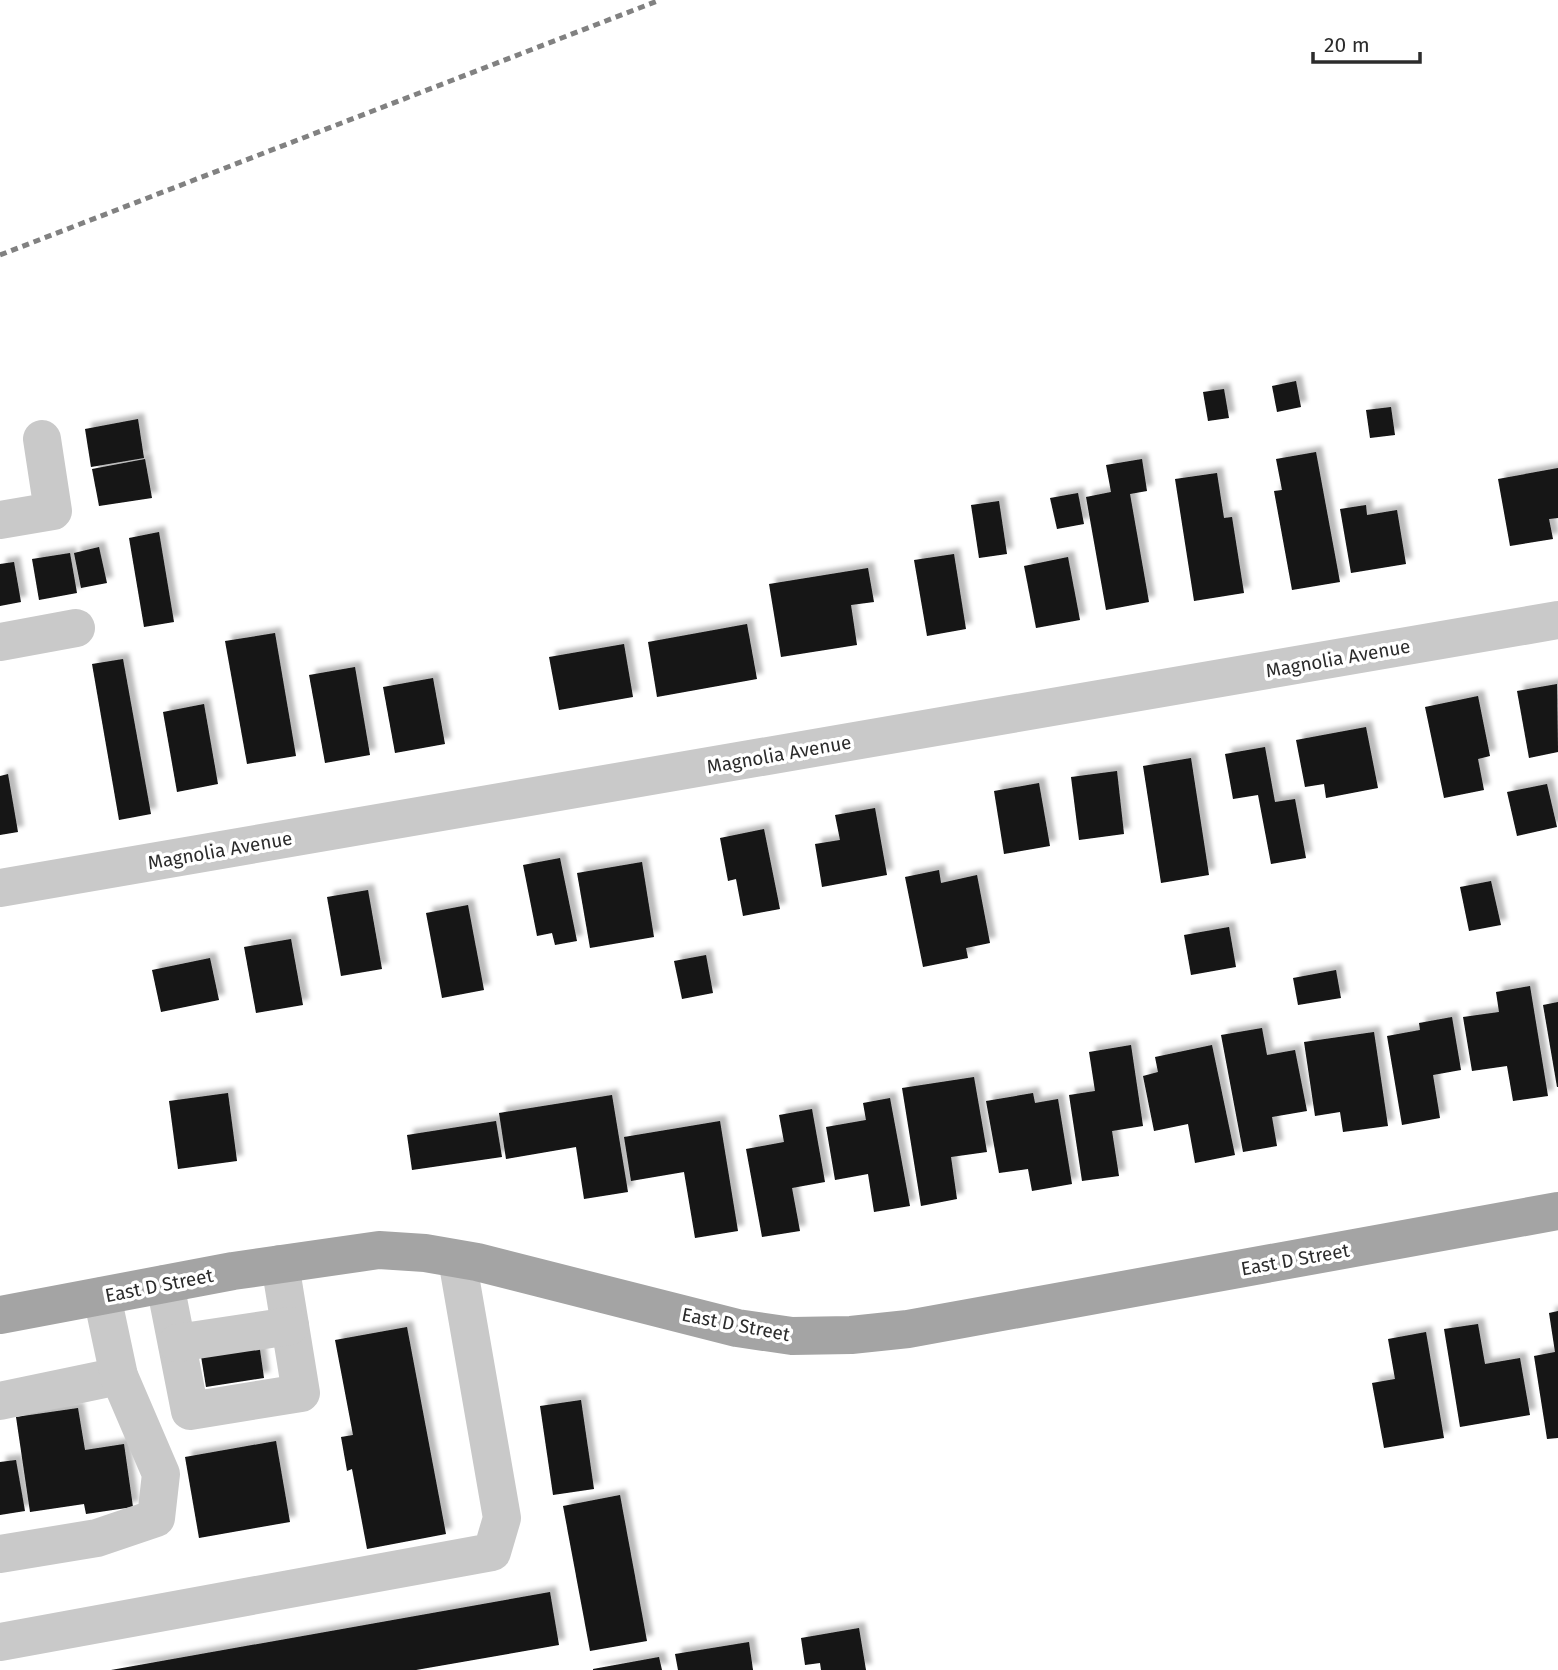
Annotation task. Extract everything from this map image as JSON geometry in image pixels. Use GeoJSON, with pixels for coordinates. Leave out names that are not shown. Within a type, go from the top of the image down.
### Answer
{"type":"FeatureCollection","features":[{"type":"Feature","properties":{"kind":"main road","name":"East D Street"},"geometry":{"type":"LineString","coordinates":[[0,1315],[280,1264],[379,1250],[457,1259],[737,1328],[792,1336],[851,1335],[908,1329],[1558,1211]]}},
{"type":"Feature","properties":{"kind":"street"},"geometry":{"type":"LineString","coordinates":[[0,520],[53,511],[42,439]]}},
{"type":"Feature","properties":{"kind":"street","name":"Magnolia Avenue"},"geometry":{"type":"LineString","coordinates":[[0,888],[1558,620]]}},
{"type":"Feature","properties":{"kind":"street"},"geometry":{"type":"LineString","coordinates":[[0,642],[76,628]]}},
{"type":"Feature","properties":{"kind":"street"},"geometry":{"type":"LineString","coordinates":[[0,1642],[492,1552],[502,1518],[457,1259]]}},
{"type":"Feature","properties":{"kind":"street"},"geometry":{"type":"LineString","coordinates":[[165,1284],[190,1411],[301,1393],[280,1264]]}},
{"type":"Feature","properties":{"kind":"street"},"geometry":{"type":"LineString","coordinates":[[0,1553],[97,1538],[156,1518],[161,1474],[119,1376],[102,1296]]}},
{"type":"Feature","properties":{"kind":"street"},"geometry":{"type":"LineString","coordinates":[[177,1343],[290,1326]]}},
{"type":"Feature","properties":{"kind":"street"},"geometry":{"type":"LineString","coordinates":[[0,1401],[119,1376]]}},
{"type":"Feature","properties":{"kind":"building"},"geometry":{"type":"Polygon","coordinates":[[[1296,381],[1301,407],[1277,412],[1272,386],[1296,381]]]}},
{"type":"Feature","properties":{"kind":"building"},"geometry":{"type":"Polygon","coordinates":[[[1224,389],[1229,418],[1208,421],[1203,392],[1224,389]]]}},
{"type":"Feature","properties":{"kind":"building"},"geometry":{"type":"Polygon","coordinates":[[[1391,407],[1395,435],[1370,438],[1366,410],[1391,407]]]}},
{"type":"Feature","properties":{"kind":"building"},"geometry":{"type":"Polygon","coordinates":[[[138,419],[144,458],[91,467],[85,429],[138,419]]]}},
{"type":"Feature","properties":{"kind":"building"},"geometry":{"type":"Polygon","coordinates":[[[1316,452],[1340,582],[1292,590],[1274,491],[1282,490],[1276,459],[1316,452]]]}},
{"type":"Feature","properties":{"kind":"building"},"geometry":{"type":"Polygon","coordinates":[[[145,459],[152,498],[99,506],[92,469],[145,459]]]}},
{"type":"Feature","properties":{"kind":"building"},"geometry":{"type":"Polygon","coordinates":[[[1142,459],[1147,491],[1130,494],[1149,602],[1106,610],[1086,497],[1111,492],[1106,465],[1142,459]]]}},
{"type":"Feature","properties":{"kind":"building"},"geometry":{"type":"Polygon","coordinates":[[[1558,468],[1558,518],[1549,519],[1553,539],[1510,546],[1498,479],[1558,468]]]}},
{"type":"Feature","properties":{"kind":"building"},"geometry":{"type":"Polygon","coordinates":[[[1217,473],[1224,518],[1232,517],[1244,593],[1194,601],[1175,479],[1217,473]]]}},
{"type":"Feature","properties":{"kind":"building"},"geometry":{"type":"Polygon","coordinates":[[[1078,493],[1084,524],[1057,529],[1050,498],[1078,493]]]}},
{"type":"Feature","properties":{"kind":"building"},"geometry":{"type":"Polygon","coordinates":[[[999,501],[1007,554],[979,558],[971,505],[999,501]]]}},
{"type":"Feature","properties":{"kind":"building"},"geometry":{"type":"Polygon","coordinates":[[[1366,505],[1367,515],[1397,510],[1406,564],[1351,573],[1340,509],[1366,505]]]}},
{"type":"Feature","properties":{"kind":"building"},"geometry":{"type":"Polygon","coordinates":[[[159,532],[174,622],[144,627],[129,538],[159,532]]]}},
{"type":"Feature","properties":{"kind":"building"},"geometry":{"type":"Polygon","coordinates":[[[99,547],[107,583],[81,588],[74,553],[99,547]]]}},
{"type":"Feature","properties":{"kind":"building"},"geometry":{"type":"Polygon","coordinates":[[[70,553],[77,593],[39,600],[32,559],[70,553]]]}},
{"type":"Feature","properties":{"kind":"building"},"geometry":{"type":"Polygon","coordinates":[[[954,554],[966,629],[927,636],[914,560],[954,554]]]}},
{"type":"Feature","properties":{"kind":"building"},"geometry":{"type":"Polygon","coordinates":[[[1068,557],[1080,620],[1036,628],[1024,566],[1068,557]]]}},
{"type":"Feature","properties":{"kind":"building"},"geometry":{"type":"Polygon","coordinates":[[[14,562],[21,602],[0,606],[0,564],[14,562]]]}},
{"type":"Feature","properties":{"kind":"building"},"geometry":{"type":"Polygon","coordinates":[[[868,568],[874,602],[851,605],[857,645],[781,657],[769,584],[868,568]]]}},
{"type":"Feature","properties":{"kind":"building"},"geometry":{"type":"Polygon","coordinates":[[[747,624],[757,679],[657,697],[648,642],[747,624]]]}},
{"type":"Feature","properties":{"kind":"building"},"geometry":{"type":"Polygon","coordinates":[[[275,633],[296,756],[247,764],[225,641],[275,633]]]}},
{"type":"Feature","properties":{"kind":"building"},"geometry":{"type":"Polygon","coordinates":[[[624,644],[633,697],[559,710],[549,657],[624,644]]]}},
{"type":"Feature","properties":{"kind":"building"},"geometry":{"type":"Polygon","coordinates":[[[123,659],[151,814],[119,820],[92,664],[123,659]]]}},
{"type":"Feature","properties":{"kind":"building"},"geometry":{"type":"Polygon","coordinates":[[[355,667],[370,755],[325,763],[309,675],[355,667]]]}},
{"type":"Feature","properties":{"kind":"building"},"geometry":{"type":"Polygon","coordinates":[[[433,678],[445,744],[395,753],[383,687],[433,678]]]}},
{"type":"Feature","properties":{"kind":"building"},"geometry":{"type":"Polygon","coordinates":[[[1557,684],[1558,752],[1529,758],[1517,691],[1557,684]]]}},
{"type":"Feature","properties":{"kind":"building"},"geometry":{"type":"Polygon","coordinates":[[[1478,696],[1490,756],[1478,759],[1484,790],[1444,798],[1425,707],[1478,696]]]}},
{"type":"Feature","properties":{"kind":"building"},"geometry":{"type":"Polygon","coordinates":[[[204,704],[218,784],[177,792],[163,712],[204,704]]]}},
{"type":"Feature","properties":{"kind":"building"},"geometry":{"type":"Polygon","coordinates":[[[1366,727],[1378,788],[1326,798],[1324,784],[1305,787],[1296,740],[1366,727]]]}},
{"type":"Feature","properties":{"kind":"building"},"geometry":{"type":"Polygon","coordinates":[[[1265,747],[1275,802],[1295,799],[1306,858],[1271,864],[1258,795],[1233,799],[1225,754],[1265,747]]]}},
{"type":"Feature","properties":{"kind":"building"},"geometry":{"type":"Polygon","coordinates":[[[1191,758],[1209,875],[1161,883],[1143,766],[1191,758]]]}},
{"type":"Feature","properties":{"kind":"building"},"geometry":{"type":"Polygon","coordinates":[[[1117,771],[1124,834],[1079,840],[1071,777],[1117,771]]]}},
{"type":"Feature","properties":{"kind":"building"},"geometry":{"type":"Polygon","coordinates":[[[8,774],[18,832],[0,835],[0,776],[8,774]]]}},
{"type":"Feature","properties":{"kind":"building"},"geometry":{"type":"Polygon","coordinates":[[[1039,783],[1050,846],[1004,854],[994,791],[1039,783]]]}},
{"type":"Feature","properties":{"kind":"building"},"geometry":{"type":"Polygon","coordinates":[[[1547,784],[1557,827],[1517,836],[1507,792],[1547,784]]]}},
{"type":"Feature","properties":{"kind":"building"},"geometry":{"type":"Polygon","coordinates":[[[875,808],[887,875],[822,887],[815,844],[840,840],[835,815],[875,808]]]}},
{"type":"Feature","properties":{"kind":"building"},"geometry":{"type":"Polygon","coordinates":[[[764,829],[780,909],[743,916],[736,879],[728,881],[720,838],[764,829]]]}},
{"type":"Feature","properties":{"kind":"building"},"geometry":{"type":"Polygon","coordinates":[[[560,858],[577,941],[555,945],[552,933],[537,936],[523,865],[560,858]]]}},
{"type":"Feature","properties":{"kind":"building"},"geometry":{"type":"Polygon","coordinates":[[[642,862],[654,937],[590,948],[577,873],[642,862]]]}},
{"type":"Feature","properties":{"kind":"building"},"geometry":{"type":"Polygon","coordinates":[[[939,870],[941,883],[977,875],[990,943],[966,948],[968,958],[923,967],[905,877],[939,870]]]}},
{"type":"Feature","properties":{"kind":"building"},"geometry":{"type":"Polygon","coordinates":[[[1491,881],[1501,925],[1469,931],[1460,887],[1491,881]]]}},
{"type":"Feature","properties":{"kind":"building"},"geometry":{"type":"Polygon","coordinates":[[[368,890],[382,969],[341,976],[327,897],[368,890]]]}},
{"type":"Feature","properties":{"kind":"building"},"geometry":{"type":"Polygon","coordinates":[[[468,905],[484,990],[442,998],[426,913],[468,905]]]}},
{"type":"Feature","properties":{"kind":"building"},"geometry":{"type":"Polygon","coordinates":[[[1229,927],[1236,967],[1191,975],[1184,935],[1229,927]]]}},
{"type":"Feature","properties":{"kind":"building"},"geometry":{"type":"Polygon","coordinates":[[[291,939],[303,1005],[256,1013],[244,947],[291,939]]]}},
{"type":"Feature","properties":{"kind":"building"},"geometry":{"type":"Polygon","coordinates":[[[706,955],[713,993],[682,999],[674,961],[706,955]]]}},
{"type":"Feature","properties":{"kind":"building"},"geometry":{"type":"Polygon","coordinates":[[[210,958],[219,1000],[161,1012],[152,970],[210,958]]]}},
{"type":"Feature","properties":{"kind":"building"},"geometry":{"type":"Polygon","coordinates":[[[1336,970],[1341,998],[1298,1005],[1293,978],[1336,970]]]}},
{"type":"Feature","properties":{"kind":"building"},"geometry":{"type":"Polygon","coordinates":[[[1530,986],[1548,1096],[1513,1101],[1507,1066],[1472,1071],[1463,1017],[1499,1012],[1496,992],[1530,986]]]}},
{"type":"Feature","properties":{"kind":"building"},"geometry":{"type":"Polygon","coordinates":[[[1558,1002],[1558,1087],[1557,1087],[1543,1005],[1558,1002]]]}},
{"type":"Feature","properties":{"kind":"building"},"geometry":{"type":"Polygon","coordinates":[[[1452,1017],[1461,1070],[1433,1075],[1440,1118],[1402,1125],[1387,1036],[1420,1030],[1419,1023],[1452,1017]]]}},
{"type":"Feature","properties":{"kind":"building"},"geometry":{"type":"Polygon","coordinates":[[[1262,1028],[1267,1055],[1295,1050],[1307,1111],[1272,1117],[1277,1146],[1243,1152],[1221,1035],[1262,1028]]]}},
{"type":"Feature","properties":{"kind":"building"},"geometry":{"type":"Polygon","coordinates":[[[1374,1032],[1388,1126],[1343,1132],[1340,1112],[1315,1116],[1304,1042],[1374,1032]]]}},
{"type":"Feature","properties":{"kind":"building"},"geometry":{"type":"Polygon","coordinates":[[[1131,1045],[1143,1126],[1112,1131],[1119,1176],[1082,1181],[1069,1095],[1095,1091],[1089,1052],[1131,1045]]]}},
{"type":"Feature","properties":{"kind":"building"},"geometry":{"type":"Polygon","coordinates":[[[1212,1045],[1235,1155],[1195,1163],[1188,1124],[1154,1131],[1143,1076],[1158,1072],[1155,1057],[1212,1045]]]}},
{"type":"Feature","properties":{"kind":"building"},"geometry":{"type":"Polygon","coordinates":[[[974,1077],[987,1152],[951,1157],[957,1199],[921,1206],[902,1088],[974,1077]]]}},
{"type":"Feature","properties":{"kind":"building"},"geometry":{"type":"Polygon","coordinates":[[[228,1093],[237,1161],[178,1169],[169,1101],[228,1093]]]}},
{"type":"Feature","properties":{"kind":"building"},"geometry":{"type":"Polygon","coordinates":[[[1033,1093],[1035,1103],[1058,1099],[1072,1184],[1032,1191],[1028,1169],[999,1173],[986,1101],[1033,1093]]]}},
{"type":"Feature","properties":{"kind":"building"},"geometry":{"type":"Polygon","coordinates":[[[612,1095],[628,1192],[584,1199],[576,1147],[506,1159],[499,1113],[612,1095]]]}},
{"type":"Feature","properties":{"kind":"building"},"geometry":{"type":"Polygon","coordinates":[[[890,1098],[910,1206],[874,1212],[868,1174],[835,1180],[826,1127],[866,1120],[863,1103],[890,1098]]]}},
{"type":"Feature","properties":{"kind":"building"},"geometry":{"type":"Polygon","coordinates":[[[812,1109],[825,1182],[792,1188],[800,1231],[762,1237],[746,1149],[784,1142],[779,1115],[812,1109]]]}},
{"type":"Feature","properties":{"kind":"building"},"geometry":{"type":"Polygon","coordinates":[[[496,1121],[502,1157],[412,1170],[407,1135],[496,1121]]]}},
{"type":"Feature","properties":{"kind":"building"},"geometry":{"type":"Polygon","coordinates":[[[720,1121],[738,1231],[695,1238],[684,1172],[631,1181],[624,1137],[720,1121]]]}},
{"type":"Feature","properties":{"kind":"building"},"geometry":{"type":"Polygon","coordinates":[[[1558,1311],[1558,1438],[1547,1439],[1534,1356],[1555,1352],[1549,1313],[1558,1311]]]}},
{"type":"Feature","properties":{"kind":"building"},"geometry":{"type":"Polygon","coordinates":[[[1478,1324],[1485,1364],[1520,1358],[1530,1415],[1460,1427],[1444,1329],[1478,1324]]]}},
{"type":"Feature","properties":{"kind":"building"},"geometry":{"type":"Polygon","coordinates":[[[407,1327],[446,1534],[367,1549],[352,1469],[347,1471],[341,1437],[353,1435],[335,1340],[407,1327]]]}},
{"type":"Feature","properties":{"kind":"building"},"geometry":{"type":"Polygon","coordinates":[[[1426,1332],[1444,1438],[1384,1448],[1372,1383],[1395,1379],[1388,1339],[1426,1332]]]}},
{"type":"Feature","properties":{"kind":"building"},"geometry":{"type":"Polygon","coordinates":[[[258,1336],[264,1378],[206,1387],[199,1344],[258,1336]]]}},
{"type":"Feature","properties":{"kind":"building"},"geometry":{"type":"Polygon","coordinates":[[[581,1400],[594,1489],[553,1495],[540,1406],[581,1400]]]}},
{"type":"Feature","properties":{"kind":"building"},"geometry":{"type":"Polygon","coordinates":[[[78,1408],[85,1450],[124,1444],[133,1507],[86,1514],[84,1504],[30,1512],[16,1417],[78,1408]]]}},
{"type":"Feature","properties":{"kind":"building"},"geometry":{"type":"Polygon","coordinates":[[[276,1441],[290,1522],[199,1538],[185,1457],[276,1441]]]}},
{"type":"Feature","properties":{"kind":"building"},"geometry":{"type":"Polygon","coordinates":[[[16,1460],[25,1511],[0,1515],[0,1462],[16,1460]]]}},
{"type":"Feature","properties":{"kind":"building"},"geometry":{"type":"Polygon","coordinates":[[[620,1495],[647,1641],[590,1651],[563,1506],[620,1495]]]}},
{"type":"Feature","properties":{"kind":"building"},"geometry":{"type":"Polygon","coordinates":[[[550,1592],[559,1645],[416,1670],[111,1670],[550,1592]]]}},
{"type":"Feature","properties":{"kind":"building"},"geometry":{"type":"Polygon","coordinates":[[[859,1628],[866,1670],[821,1670],[820,1663],[805,1665],[801,1638],[859,1628]]]}},
{"type":"Feature","properties":{"kind":"building"},"geometry":{"type":"Polygon","coordinates":[[[749,1642],[753,1670],[678,1670],[675,1654],[749,1642]]]}},
{"type":"Feature","properties":{"kind":"building"},"geometry":{"type":"Polygon","coordinates":[[[659,1657],[662,1670],[593,1670],[593,1669],[659,1657]]]}},
{"type":"Feature","properties":{"kind":"railway"},"geometry":{"type":"LineString","coordinates":[[0,255],[660,0]]}}]}
